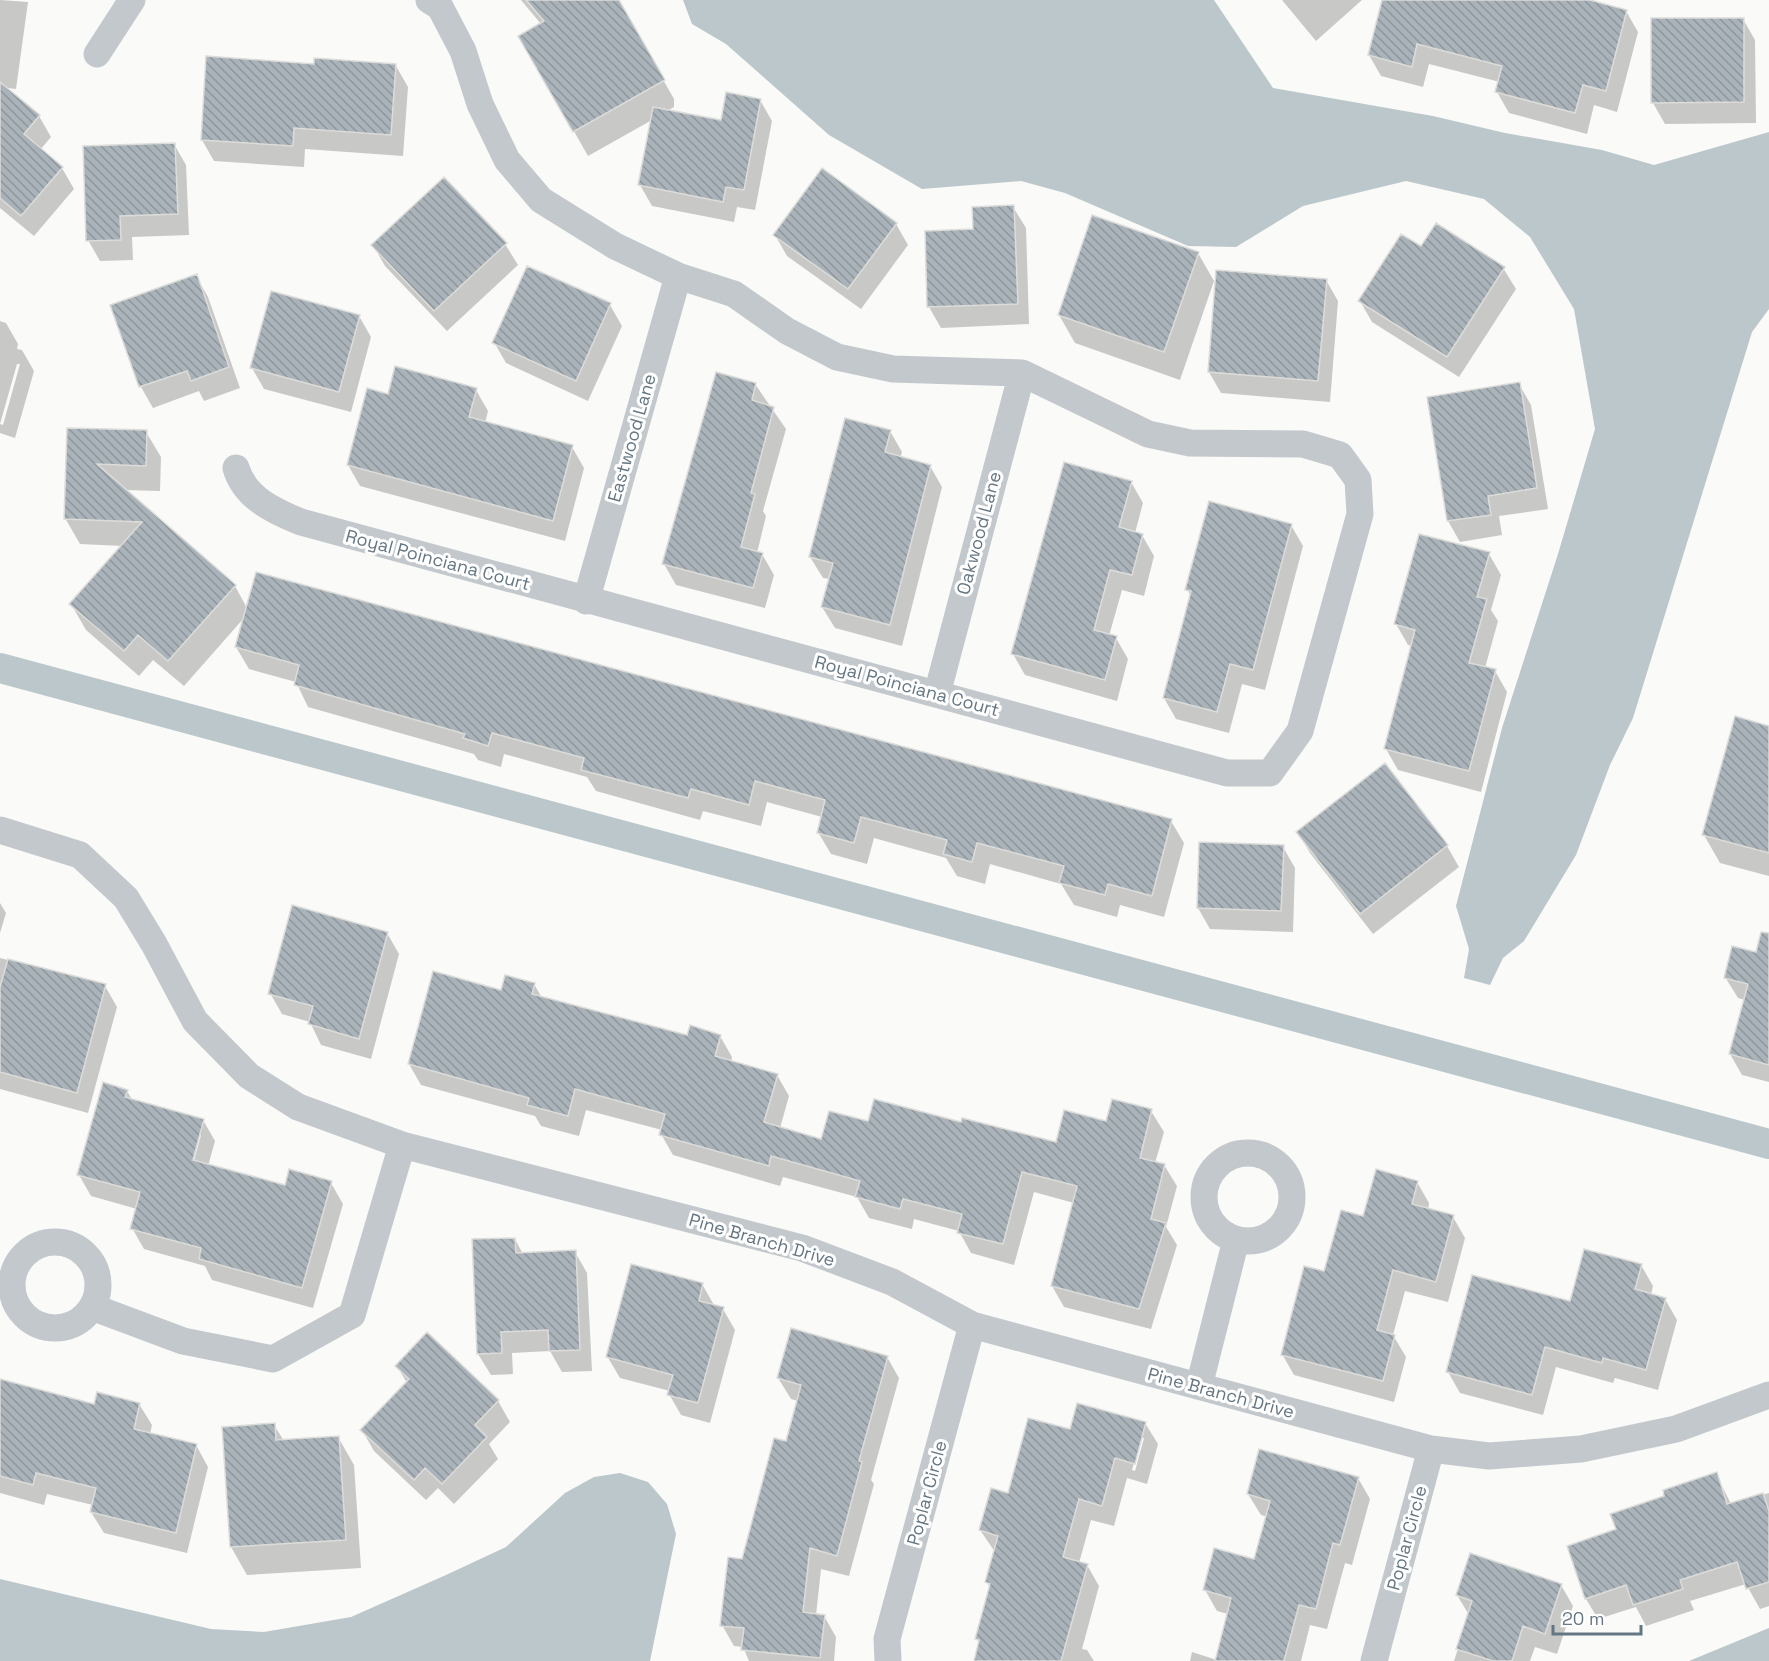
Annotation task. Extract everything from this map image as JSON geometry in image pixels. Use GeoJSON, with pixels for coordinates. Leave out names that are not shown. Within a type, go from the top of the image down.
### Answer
{"type":"FeatureCollection","features":[{"type":"Feature","properties":{"kind":"street"},"geometry":{"type":"LineString","coordinates":[[97,54],[132,0]]}},
{"type":"Feature","properties":{"kind":"street"},"geometry":{"type":"LineString","coordinates":[[429,0],[440,7],[463,51],[480,104],[507,160],[541,200],[615,246],[678,276],[734,294],[788,331],[837,357],[893,369],[1022,373]]}},
{"type":"Feature","properties":{"kind":"street","name":"Eastwood Lane"},"geometry":{"type":"LineString","coordinates":[[586,601],[678,276]]}},
{"type":"Feature","properties":{"kind":"street","name":"Royal Poinciana Court"},"geometry":{"type":"LineString","coordinates":[[236,468],[239,479],[257,500],[300,522],[1227,773],[1270,773],[1300,731],[1360,514],[1358,480],[1340,455],[1304,444],[1190,443],[1148,434],[1022,373]]}},
{"type":"Feature","properties":{"kind":"street","name":"Oakwood Lane"},"geometry":{"type":"LineString","coordinates":[[937,694],[1022,373]]}},
{"type":"Feature","properties":{"kind":"street","name":"Pine Branch Drive"},"geometry":{"type":"LineString","coordinates":[[0,830],[80,855],[126,898],[154,944],[195,1022],[249,1076],[298,1107],[402,1145],[802,1248],[892,1282],[972,1325],[1431,1449],[1489,1456],[1581,1449],[1676,1429],[1769,1395]]}},
{"type":"Feature","properties":{"kind":"street"},"geometry":{"type":"LineString","coordinates":[[92,1307],[183,1341],[273,1359],[352,1315],[402,1145]]}},
{"type":"Feature","properties":{"kind":"street"},"geometry":{"type":"LineString","coordinates":[[1198,1386],[1236,1240]]}},
{"type":"Feature","properties":{"kind":"street","name":"Poplar Circle"},"geometry":{"type":"LineString","coordinates":[[888,1661],[887,1639],[972,1325]]}},
{"type":"Feature","properties":{"kind":"street","name":"Poplar Circle"},"geometry":{"type":"LineString","coordinates":[[1374,1661],[1431,1449]]}},
{"type":"Feature","properties":{"kind":"shaded area"},"geometry":{"type":"Polygon","coordinates":[[[683,0],[1214,0],[1273,88],[1433,116],[1505,133],[1602,150],[1654,165],[1769,132],[1769,309],[1752,332],[1633,718],[1610,765],[1576,855],[1524,941],[1503,958],[1490,985],[1464,978],[1469,949],[1456,906],[1502,728],[1595,429],[1574,309],[1530,237],[1484,199],[1406,181],[1303,206],[1236,247],[1188,246],[1065,193],[1021,181],[922,189],[829,135],[726,44],[692,24],[683,0]]]}},
{"type":"Feature","properties":{"kind":"shaded area"},"geometry":{"type":"Polygon","coordinates":[[[620,1473],[648,1482],[667,1504],[676,1534],[650,1661],[0,1661],[0,1579],[211,1629],[264,1632],[351,1617],[446,1575],[506,1547],[565,1493],[594,1477],[620,1473]]]}},
{"type":"Feature","properties":{"kind":"shaded area"},"geometry":{"type":"Polygon","coordinates":[[[1769,1628],[1769,1661],[1689,1661],[1769,1628]]]}},
{"type":"Feature","properties":{"kind":"building"},"geometry":{"type":"Polygon","coordinates":[[[526,0],[619,0],[665,80],[573,132],[518,36],[544,21],[526,0]]]}},
{"type":"Feature","properties":{"kind":"building"},"geometry":{"type":"Polygon","coordinates":[[[1382,0],[1590,0],[1627,10],[1606,91],[1583,85],[1575,113],[1495,92],[1502,66],[1417,44],[1412,67],[1368,55],[1382,0]]]}},
{"type":"Feature","properties":{"kind":"building"},"geometry":{"type":"Polygon","coordinates":[[[1651,18],[1744,18],[1744,102],[1651,103],[1651,18]]]}},
{"type":"Feature","properties":{"kind":"building"},"geometry":{"type":"Polygon","coordinates":[[[206,56],[314,64],[314,58],[396,64],[391,135],[294,128],[293,146],[201,140],[206,56]]]}},
{"type":"Feature","properties":{"kind":"building"},"geometry":{"type":"Polygon","coordinates":[[[0,82],[40,115],[24,134],[63,167],[21,216],[0,198],[0,82]]]}},
{"type":"Feature","properties":{"kind":"building"},"geometry":{"type":"Polygon","coordinates":[[[726,92],[761,99],[744,190],[726,187],[723,202],[638,185],[653,107],[721,120],[726,92]]]}},
{"type":"Feature","properties":{"kind":"building"},"geometry":{"type":"Polygon","coordinates":[[[175,143],[178,214],[120,216],[121,240],[86,241],[83,146],[175,143]]]}},
{"type":"Feature","properties":{"kind":"building"},"geometry":{"type":"Polygon","coordinates":[[[822,168],[897,223],[848,289],[773,235],[822,168]]]}},
{"type":"Feature","properties":{"kind":"building"},"geometry":{"type":"Polygon","coordinates":[[[444,177],[507,243],[434,311],[371,245],[444,177]]]}},
{"type":"Feature","properties":{"kind":"building"},"geometry":{"type":"Polygon","coordinates":[[[1014,205],[1018,304],[927,307],[925,231],[973,229],[972,207],[1014,205]]]}},
{"type":"Feature","properties":{"kind":"building"},"geometry":{"type":"Polygon","coordinates":[[[1092,215],[1199,252],[1164,352],[1058,315],[1092,215]]]}},
{"type":"Feature","properties":{"kind":"building"},"geometry":{"type":"Polygon","coordinates":[[[1436,223],[1505,267],[1447,357],[1358,301],[1401,234],[1421,246],[1436,223]]]}},
{"type":"Feature","properties":{"kind":"building"},"geometry":{"type":"Polygon","coordinates":[[[527,266],[611,303],[576,381],[492,343],[527,266]]]}},
{"type":"Feature","properties":{"kind":"building"},"geometry":{"type":"Polygon","coordinates":[[[1216,270],[1327,279],[1318,381],[1208,372],[1216,270]]]}},
{"type":"Feature","properties":{"kind":"building"},"geometry":{"type":"Polygon","coordinates":[[[197,274],[229,367],[191,381],[187,371],[139,387],[110,305],[197,274]]]}},
{"type":"Feature","properties":{"kind":"building"},"geometry":{"type":"Polygon","coordinates":[[[271,291],[360,315],[339,392],[250,368],[271,291]]]}},
{"type":"Feature","properties":{"kind":"building"},"geometry":{"type":"Polygon","coordinates":[[[395,366],[477,388],[469,417],[573,445],[553,521],[347,465],[367,388],[388,394],[395,366]]]}},
{"type":"Feature","properties":{"kind":"building"},"geometry":{"type":"Polygon","coordinates":[[[716,372],[756,383],[752,400],[774,407],[751,493],[755,494],[741,547],[763,553],[753,588],[662,564],[716,372]]]}},
{"type":"Feature","properties":{"kind":"building"},"geometry":{"type":"Polygon","coordinates":[[[1520,382],[1537,488],[1488,496],[1491,515],[1447,521],[1427,397],[1520,382]]]}},
{"type":"Feature","properties":{"kind":"building"},"geometry":{"type":"Polygon","coordinates":[[[845,418],[891,430],[885,452],[931,465],[890,625],[821,607],[833,563],[809,557],[845,418]]]}},
{"type":"Feature","properties":{"kind":"building"},"geometry":{"type":"Polygon","coordinates":[[[67,428],[147,430],[146,466],[97,464],[236,585],[168,661],[138,635],[124,651],[69,604],[142,522],[64,519],[67,428]]]}},
{"type":"Feature","properties":{"kind":"building"},"geometry":{"type":"Polygon","coordinates":[[[1064,462],[1132,481],[1119,527],[1143,534],[1132,575],[1110,570],[1094,630],[1117,636],[1105,680],[1011,654],[1064,462]]]}},
{"type":"Feature","properties":{"kind":"building"},"geometry":{"type":"Polygon","coordinates":[[[1209,501],[1292,524],[1253,670],[1230,664],[1217,712],[1163,698],[1191,591],[1185,590],[1209,501]]]}},
{"type":"Feature","properties":{"kind":"building"},"geometry":{"type":"Polygon","coordinates":[[[1419,534],[1490,552],[1477,597],[1487,599],[1469,663],[1496,669],[1469,771],[1384,749],[1415,630],[1394,624],[1419,534]]]}},
{"type":"Feature","properties":{"kind":"building"},"geometry":{"type":"Polygon","coordinates":[[[256,572],[1172,819],[1152,896],[1108,884],[1105,895],[1059,883],[1064,866],[977,843],[972,862],[943,854],[947,840],[861,817],[854,843],[817,833],[825,800],[755,781],[749,805],[691,789],[688,798],[581,770],[584,758],[492,733],[488,746],[463,738],[465,734],[294,685],[299,665],[235,647],[256,572]]]}},
{"type":"Feature","properties":{"kind":"building"},"geometry":{"type":"Polygon","coordinates":[[[1735,716],[1769,726],[1769,853],[1702,835],[1735,716]]]}},
{"type":"Feature","properties":{"kind":"building"},"geometry":{"type":"Polygon","coordinates":[[[1385,763],[1448,845],[1360,914],[1296,832],[1385,763]]]}},
{"type":"Feature","properties":{"kind":"building"},"geometry":{"type":"Polygon","coordinates":[[[1199,842],[1284,845],[1281,911],[1197,908],[1199,842]]]}},
{"type":"Feature","properties":{"kind":"building"},"geometry":{"type":"Polygon","coordinates":[[[292,905],[388,932],[359,1039],[308,1024],[313,1006],[268,994],[292,905]]]}},
{"type":"Feature","properties":{"kind":"building"},"geometry":{"type":"Polygon","coordinates":[[[1761,932],[1769,933],[1769,1065],[1729,1054],[1748,984],[1724,978],[1732,946],[1756,952],[1761,932]]]}},
{"type":"Feature","properties":{"kind":"building"},"geometry":{"type":"Polygon","coordinates":[[[8,959],[106,984],[77,1093],[0,1072],[0,987],[8,959]]]}},
{"type":"Feature","properties":{"kind":"building"},"geometry":{"type":"Polygon","coordinates":[[[433,971],[501,990],[505,975],[535,983],[532,994],[687,1035],[690,1025],[721,1035],[715,1056],[778,1074],[764,1122],[821,1139],[829,1111],[868,1121],[874,1099],[961,1122],[962,1118],[1056,1142],[1064,1110],[1106,1121],[1112,1099],[1152,1109],[1140,1158],[1165,1164],[1151,1219],[1166,1223],[1139,1309],[1051,1286],[1077,1186],[1022,1172],[1003,1244],[957,1233],[962,1214],[903,1199],[900,1209],[855,1197],[860,1181],[771,1156],[769,1166],[659,1135],[665,1114],[575,1089],[568,1116],[527,1105],[529,1098],[408,1064],[433,971]]]}},
{"type":"Feature","properties":{"kind":"building"},"geometry":{"type":"Polygon","coordinates":[[[103,1082],[128,1090],[125,1097],[204,1119],[193,1160],[285,1185],[289,1169],[332,1181],[302,1288],[199,1259],[201,1248],[130,1229],[140,1192],[77,1175],[103,1082]]]}},
{"type":"Feature","properties":{"kind":"building"},"geometry":{"type":"Polygon","coordinates":[[[1376,1169],[1418,1181],[1412,1204],[1454,1215],[1436,1282],[1393,1270],[1377,1330],[1395,1335],[1383,1381],[1281,1355],[1304,1266],[1324,1271],[1341,1210],[1363,1216],[1376,1169]]]}},
{"type":"Feature","properties":{"kind":"building"},"geometry":{"type":"Polygon","coordinates":[[[515,1238],[516,1253],[576,1250],[580,1350],[549,1351],[548,1330],[501,1332],[502,1353],[477,1354],[472,1239],[515,1238]]]}},
{"type":"Feature","properties":{"kind":"building"},"geometry":{"type":"Polygon","coordinates":[[[1584,1249],[1642,1264],[1635,1289],[1666,1298],[1646,1370],[1603,1358],[1602,1363],[1545,1347],[1532,1395],[1446,1372],[1472,1275],[1570,1301],[1584,1249]]]}},
{"type":"Feature","properties":{"kind":"building"},"geometry":{"type":"Polygon","coordinates":[[[631,1264],[703,1283],[699,1301],[724,1307],[698,1403],[667,1395],[673,1375],[606,1357],[631,1264]]]}},
{"type":"Feature","properties":{"kind":"building"},"geometry":{"type":"Polygon","coordinates":[[[791,1328],[888,1356],[859,1461],[862,1462],[837,1556],[810,1548],[803,1612],[825,1615],[820,1658],[741,1650],[744,1628],[720,1626],[728,1557],[742,1559],[774,1438],[786,1441],[801,1385],[777,1378],[791,1328]]]}},
{"type":"Feature","properties":{"kind":"building"},"geometry":{"type":"Polygon","coordinates":[[[427,1332],[499,1400],[475,1425],[487,1437],[442,1484],[425,1468],[414,1480],[360,1430],[409,1379],[395,1366],[427,1332]]]}},
{"type":"Feature","properties":{"kind":"building"},"geometry":{"type":"Polygon","coordinates":[[[0,1379],[94,1404],[97,1392],[140,1403],[134,1429],[197,1444],[176,1533],[90,1512],[96,1488],[36,1473],[33,1485],[0,1476],[0,1379]]]}},
{"type":"Feature","properties":{"kind":"building"},"geometry":{"type":"Polygon","coordinates":[[[1077,1403],[1146,1422],[1135,1464],[1115,1458],[1102,1506],[1079,1499],[1063,1557],[1088,1564],[1061,1661],[974,1661],[979,1640],[975,1639],[990,1584],[985,1582],[998,1536],[979,1530],[991,1488],[1008,1493],[1028,1418],[1070,1429],[1077,1403]]]}},
{"type":"Feature","properties":{"kind":"building"},"geometry":{"type":"Polygon","coordinates":[[[275,1423],[276,1440],[339,1436],[346,1540],[230,1547],[222,1427],[275,1423]]]}},
{"type":"Feature","properties":{"kind":"building"},"geometry":{"type":"Polygon","coordinates":[[[1259,1449],[1359,1477],[1340,1545],[1333,1543],[1316,1609],[1299,1605],[1284,1661],[1215,1661],[1231,1598],[1203,1590],[1214,1548],[1254,1559],[1270,1501],[1247,1494],[1259,1449]]]}},
{"type":"Feature","properties":{"kind":"building"},"geometry":{"type":"Polygon","coordinates":[[[1717,1472],[1727,1504],[1763,1493],[1769,1511],[1769,1582],[1746,1589],[1737,1562],[1680,1580],[1683,1589],[1633,1605],[1626,1585],[1585,1599],[1567,1546],[1616,1529],[1610,1514],[1664,1496],[1663,1490],[1717,1472]]]}},
{"type":"Feature","properties":{"kind":"building"},"geometry":{"type":"Polygon","coordinates":[[[1470,1553],[1562,1584],[1545,1634],[1523,1626],[1512,1661],[1493,1661],[1456,1649],[1472,1601],[1456,1595],[1470,1553]]]}},
{"type":"Feature","properties":{"kind":"waterway"},"geometry":{"type":"LineString","coordinates":[[0,668],[1769,1144]]}}]}
